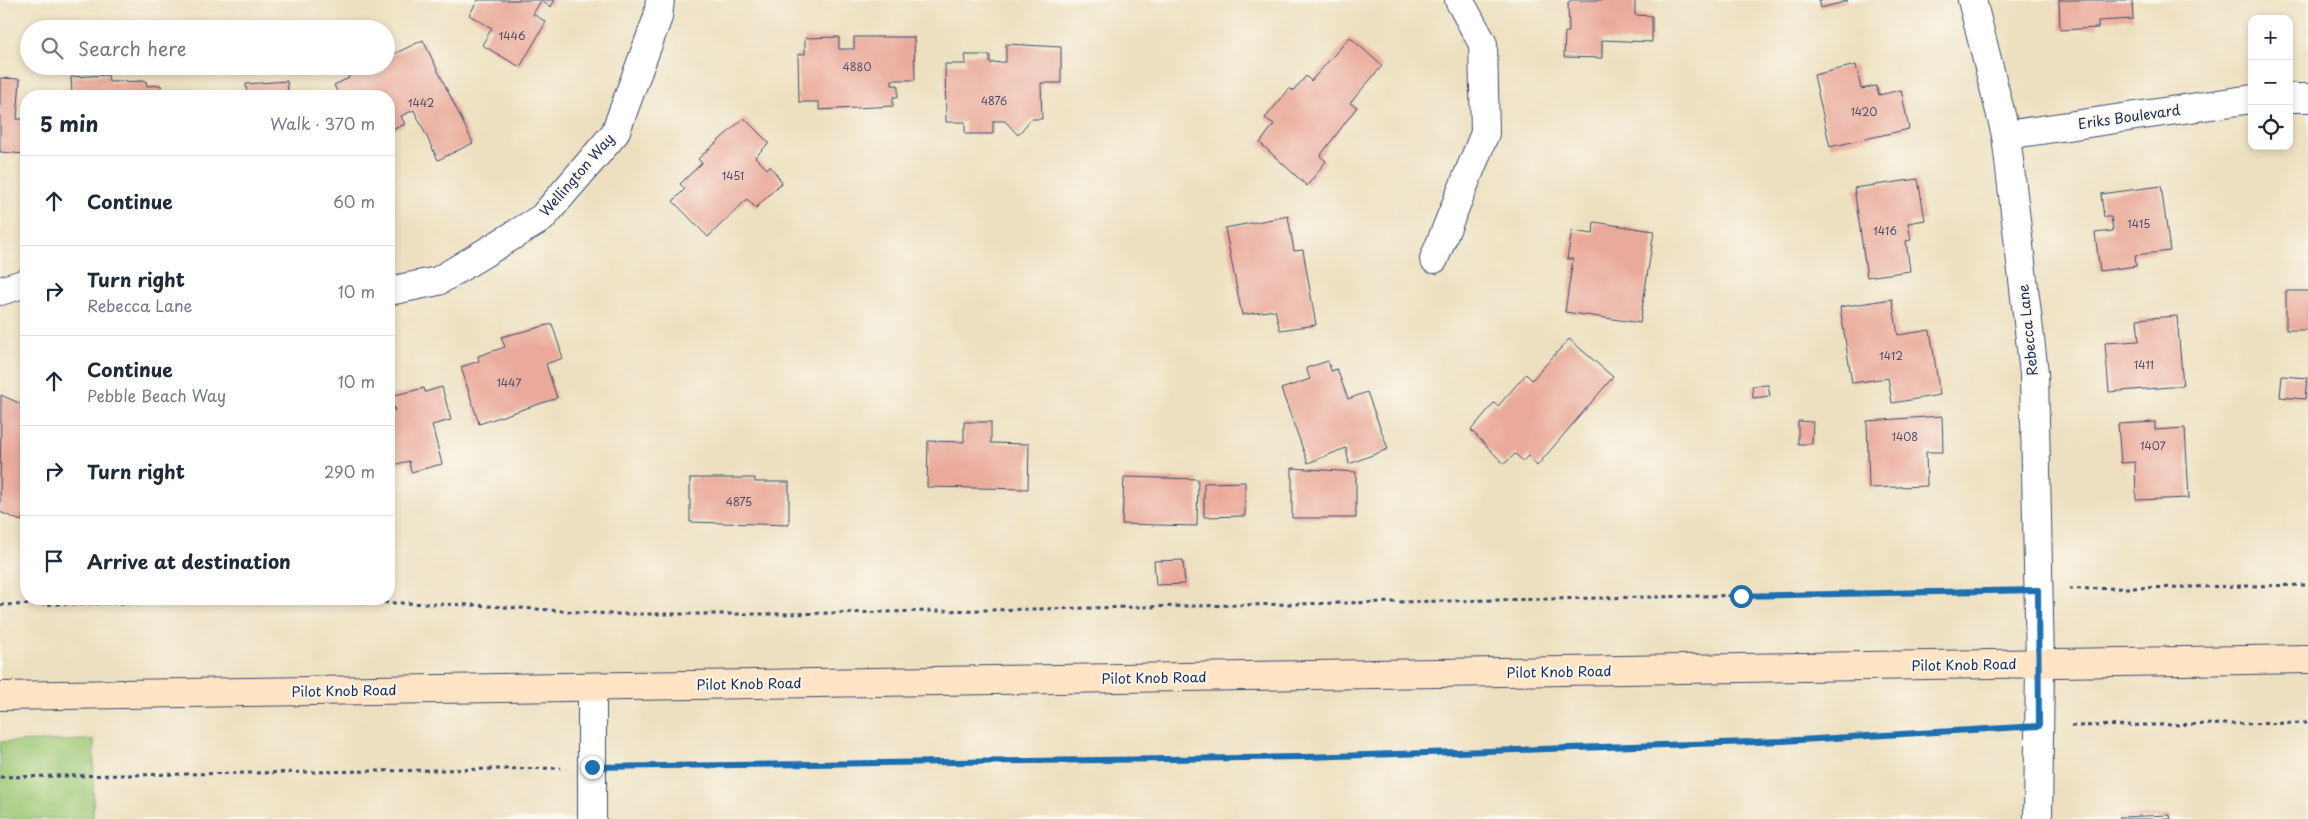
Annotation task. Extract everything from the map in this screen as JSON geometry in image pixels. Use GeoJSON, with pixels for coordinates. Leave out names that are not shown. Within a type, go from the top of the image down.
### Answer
{"type":"FeatureCollection","features":[{"type":"Feature","properties":{"kind":"main road","name":"Pilot Knob Road"},"geometry":{"type":"LineString","coordinates":[[0,696],[2308,660]]}},
{"type":"Feature","properties":{"kind":"street","name":"Wellington Way"},"geometry":{"type":"LineString","coordinates":[[395,290],[438,281],[542,218],[615,133],[658,17],[660,0]]}},
{"type":"Feature","properties":{"kind":"street"},"geometry":{"type":"LineString","coordinates":[[1434,259],[1485,133],[1484,44],[1459,0]]}},
{"type":"Feature","properties":{"kind":"street","name":"Rebecca Lane"},"geometry":{"type":"LineString","coordinates":[[1972,0],[2006,135],[2034,373],[2040,664],[2038,819]]}},
{"type":"Feature","properties":{"kind":"street"},"geometry":{"type":"LineString","coordinates":[[2293,98],[2308,98]]}},
{"type":"Feature","properties":{"kind":"street","name":"Eriks Boulevard"},"geometry":{"type":"LineString","coordinates":[[2006,135],[2248,100]]}},
{"type":"Feature","properties":{"kind":"street"},"geometry":{"type":"LineString","coordinates":[[0,290],[20,285]]}},
{"type":"Feature","properties":{"kind":"street"},"geometry":{"type":"LineString","coordinates":[[592,687],[592,819]]}},
{"type":"Feature","properties":{"kind":"path"},"geometry":{"type":"LineString","coordinates":[[395,603],[472,605],[612,614],[781,614],[2308,585]]}},
{"type":"Feature","properties":{"kind":"path"},"geometry":{"type":"LineString","coordinates":[[0,605],[20,605]]}},
{"type":"Feature","properties":{"kind":"path"},"geometry":{"type":"LineString","coordinates":[[0,776],[1306,757],[1782,741],[2039,726],[2308,724]]}},
{"type":"Feature","properties":{"kind":"green space"},"geometry":{"type":"Polygon","coordinates":[[[94,740],[93,819],[0,819],[0,742],[94,740]]]}},
{"type":"Feature","properties":{"kind":"building"},"geometry":{"type":"Polygon","coordinates":[[[478,0],[555,0],[551,7],[541,1],[533,14],[546,22],[520,67],[482,45],[492,28],[469,15],[478,0]]]}},
{"type":"Feature","properties":{"kind":"building"},"geometry":{"type":"Polygon","coordinates":[[[1572,0],[1635,0],[1635,15],[1652,16],[1652,42],[1602,40],[1602,58],[1564,57],[1565,32],[1569,32],[1568,2],[1572,0]]]}},
{"type":"Feature","properties":{"kind":"building"},"geometry":{"type":"Polygon","coordinates":[[[1819,0],[1847,0],[1847,1],[1821,8],[1819,0]]]}},
{"type":"Feature","properties":{"kind":"building"},"geometry":{"type":"Polygon","coordinates":[[[2059,0],[2132,0],[2133,19],[2098,21],[2098,28],[2060,30],[2059,0]]]}},
{"type":"Feature","properties":{"kind":"building"},"geometry":{"type":"Polygon","coordinates":[[[839,37],[839,49],[854,49],[854,37],[914,37],[915,80],[892,80],[892,85],[898,85],[898,97],[893,97],[893,106],[819,110],[819,102],[799,102],[798,54],[805,54],[805,38],[839,37]]]}},
{"type":"Feature","properties":{"kind":"building"},"geometry":{"type":"Polygon","coordinates":[[[1350,37],[1382,66],[1350,103],[1357,107],[1320,156],[1326,161],[1307,186],[1260,143],[1274,124],[1265,118],[1290,88],[1293,91],[1306,76],[1311,81],[1350,37]]]}},
{"type":"Feature","properties":{"kind":"building"},"geometry":{"type":"Polygon","coordinates":[[[423,40],[473,143],[438,160],[414,110],[401,116],[405,124],[395,129],[395,90],[336,90],[334,85],[349,78],[348,75],[395,75],[395,54],[423,40]]]}},
{"type":"Feature","properties":{"kind":"building"},"geometry":{"type":"Polygon","coordinates":[[[1006,44],[1061,47],[1061,83],[1041,83],[1042,119],[1031,119],[1018,135],[1005,121],[993,121],[993,134],[965,134],[965,122],[946,122],[945,64],[966,64],[965,55],[990,55],[990,63],[1006,62],[1006,44]]]}},
{"type":"Feature","properties":{"kind":"building"},"geometry":{"type":"Polygon","coordinates":[[[1856,65],[1861,89],[1876,86],[1879,95],[1901,90],[1909,129],[1830,147],[1814,75],[1856,65]]]}},
{"type":"Feature","properties":{"kind":"building"},"geometry":{"type":"Polygon","coordinates":[[[108,75],[109,82],[146,81],[147,86],[161,85],[161,90],[72,90],[71,77],[108,75]]]}},
{"type":"Feature","properties":{"kind":"building"},"geometry":{"type":"Polygon","coordinates":[[[0,78],[20,79],[17,119],[20,119],[20,154],[0,152],[0,78]]]}},
{"type":"Feature","properties":{"kind":"building"},"geometry":{"type":"Polygon","coordinates":[[[287,81],[288,90],[246,90],[246,84],[287,81]]]}},
{"type":"Feature","properties":{"kind":"building"},"geometry":{"type":"Polygon","coordinates":[[[744,118],[769,143],[755,157],[767,169],[770,166],[782,182],[756,208],[747,199],[708,237],[673,201],[685,189],[680,184],[702,163],[698,159],[744,118]]]}},
{"type":"Feature","properties":{"kind":"building"},"geometry":{"type":"Polygon","coordinates":[[[1918,179],[1925,220],[1908,223],[1911,240],[1906,241],[1910,271],[1867,277],[1854,188],[1918,179]]]}},
{"type":"Feature","properties":{"kind":"building"},"geometry":{"type":"Polygon","coordinates":[[[2161,186],[2170,251],[2135,255],[2136,266],[2100,271],[2095,233],[2113,231],[2111,217],[2104,217],[2101,194],[2161,186]]]}},
{"type":"Feature","properties":{"kind":"building"},"geometry":{"type":"Polygon","coordinates":[[[1288,216],[1294,251],[1303,250],[1316,325],[1280,330],[1275,310],[1242,315],[1225,228],[1288,216]]]}},
{"type":"Feature","properties":{"kind":"building"},"geometry":{"type":"Polygon","coordinates":[[[1594,222],[1654,231],[1640,323],[1565,312],[1573,259],[1567,259],[1572,231],[1593,234],[1594,222]]]}},
{"type":"Feature","properties":{"kind":"building"},"geometry":{"type":"Polygon","coordinates":[[[2286,291],[2308,291],[2308,330],[2286,330],[2286,291]]]}},
{"type":"Feature","properties":{"kind":"building"},"geometry":{"type":"Polygon","coordinates":[[[1892,299],[1898,335],[1930,330],[1940,395],[1892,403],[1888,378],[1852,383],[1840,307],[1892,299]]]}},
{"type":"Feature","properties":{"kind":"building"},"geometry":{"type":"Polygon","coordinates":[[[2177,316],[2183,386],[2109,392],[2105,343],[2139,341],[2137,319],[2177,316]]]}},
{"type":"Feature","properties":{"kind":"building"},"geometry":{"type":"Polygon","coordinates":[[[552,324],[563,358],[546,364],[557,398],[479,424],[461,367],[479,361],[478,356],[505,347],[501,337],[552,324]]]}},
{"type":"Feature","properties":{"kind":"building"},"geometry":{"type":"Polygon","coordinates":[[[1569,339],[1613,377],[1537,466],[1528,456],[1523,461],[1515,454],[1504,464],[1471,430],[1494,403],[1498,406],[1526,374],[1532,380],[1569,339]]]}},
{"type":"Feature","properties":{"kind":"building"},"geometry":{"type":"Polygon","coordinates":[[[1328,361],[1331,371],[1337,369],[1348,399],[1367,392],[1388,449],[1349,464],[1346,448],[1308,463],[1281,389],[1310,379],[1306,368],[1328,361]]]}},
{"type":"Feature","properties":{"kind":"building"},"geometry":{"type":"Polygon","coordinates":[[[2282,376],[2307,378],[2305,399],[2280,397],[2282,376]]]}},
{"type":"Feature","properties":{"kind":"building"},"geometry":{"type":"Polygon","coordinates":[[[1768,385],[1770,396],[1753,398],[1752,386],[1768,385]]]}},
{"type":"Feature","properties":{"kind":"building"},"geometry":{"type":"Polygon","coordinates":[[[442,387],[451,420],[432,425],[442,464],[411,472],[409,461],[395,464],[395,395],[424,388],[425,392],[442,387]]]}},
{"type":"Feature","properties":{"kind":"building"},"geometry":{"type":"Polygon","coordinates":[[[1,395],[20,403],[20,521],[0,512],[1,395]]]}},
{"type":"Feature","properties":{"kind":"building"},"geometry":{"type":"Polygon","coordinates":[[[1942,416],[1943,452],[1926,452],[1927,486],[1869,488],[1867,421],[1942,416]]]}},
{"type":"Feature","properties":{"kind":"building"},"geometry":{"type":"Polygon","coordinates":[[[1798,421],[1813,422],[1812,444],[1798,444],[1798,421]]]}},
{"type":"Feature","properties":{"kind":"building"},"geometry":{"type":"Polygon","coordinates":[[[964,422],[991,422],[991,443],[1029,444],[1028,489],[927,487],[928,441],[964,442],[964,422]]]}},
{"type":"Feature","properties":{"kind":"building"},"geometry":{"type":"Polygon","coordinates":[[[2155,422],[2155,430],[2185,428],[2189,498],[2136,500],[2135,462],[2121,463],[2118,424],[2155,422]]]}},
{"type":"Feature","properties":{"kind":"building"},"geometry":{"type":"Polygon","coordinates":[[[1292,468],[1356,472],[1356,518],[1292,518],[1292,468]]]}},
{"type":"Feature","properties":{"kind":"building"},"geometry":{"type":"Polygon","coordinates":[[[1124,477],[1198,479],[1197,526],[1122,524],[1124,477]]]}},
{"type":"Feature","properties":{"kind":"building"},"geometry":{"type":"Polygon","coordinates":[[[690,478],[755,478],[755,482],[789,482],[789,525],[690,522],[690,478]]]}},
{"type":"Feature","properties":{"kind":"building"},"geometry":{"type":"Polygon","coordinates":[[[1245,482],[1245,516],[1204,517],[1204,483],[1245,482]]]}},
{"type":"Feature","properties":{"kind":"building"},"geometry":{"type":"Polygon","coordinates":[[[1183,560],[1185,584],[1156,585],[1154,561],[1183,560]]]}},
{"type":"Feature","properties":{"kind":"building"},"geometry":{"type":"Polygon","coordinates":[[[2170,815],[2171,819],[2119,819],[2119,817],[2170,815]]]}},
{"type":"Feature","properties":{"kind":"route"},"geometry":{"type":"LineString","coordinates":[[592,767],[1306,757],[1782,741],[2039,726],[2038,590],[1741,596]]}}]}
